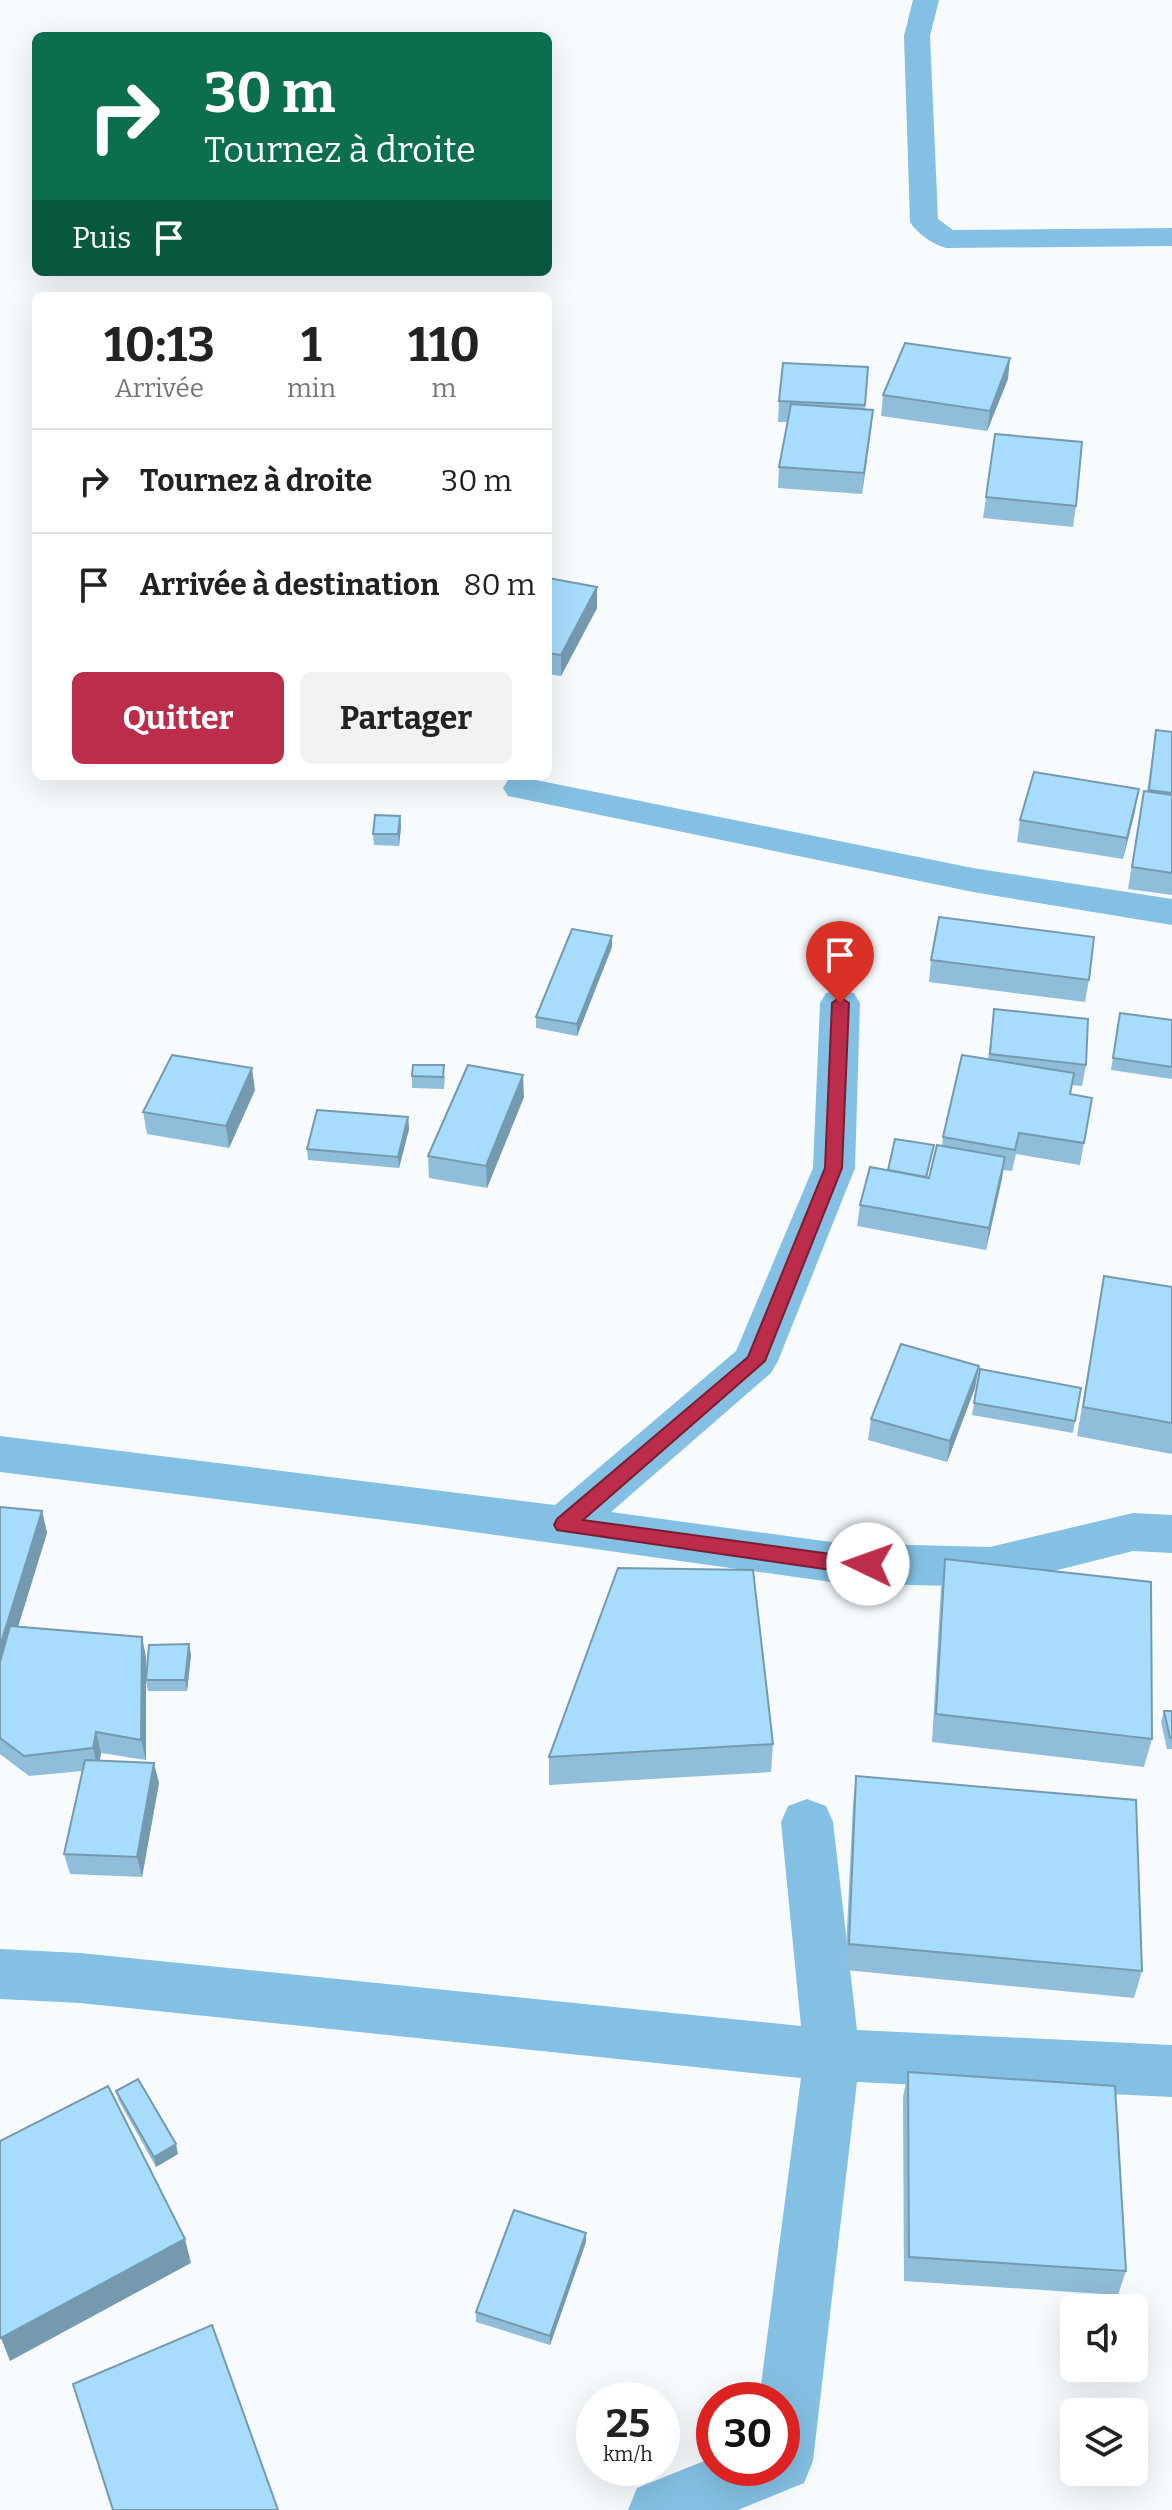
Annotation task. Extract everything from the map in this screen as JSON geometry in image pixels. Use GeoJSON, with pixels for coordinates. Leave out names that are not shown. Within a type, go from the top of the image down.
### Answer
{"type":"FeatureCollection","features":[{"type":"Feature","properties":{"kind":"street"},"geometry":{"type":"LineString","coordinates":[[926,0],[917,36],[924,222],[946,239],[1172,237]]}},
{"type":"Feature","properties":{"kind":"street"},"geometry":{"type":"LineString","coordinates":[[521,788],[973,880],[1172,912]]}},
{"type":"Feature","properties":{"kind":"street"},"geometry":{"type":"LineString","coordinates":[[564,1525],[755,1361],[834,1168],[840,1003]]}},
{"type":"Feature","properties":{"kind":"street"},"geometry":{"type":"LineString","coordinates":[[0,1454],[838,1563],[990,1567],[1133,1532],[1172,1534]]}},
{"type":"Feature","properties":{"kind":"street"},"geometry":{"type":"LineString","coordinates":[[792,2382],[832,2055],[807,1822]]}},
{"type":"Feature","properties":{"kind":"street"},"geometry":{"type":"LineString","coordinates":[[0,1974],[80,1978],[832,2055],[1172,2071]]}},
{"type":"Feature","properties":{"kind":"street"},"geometry":{"type":"LineString","coordinates":[[659,2510],[720,2486]]}},
{"type":"Feature","properties":{"kind":"building"},"geometry":{"type":"Polygon","coordinates":[[[905,343],[1010,358],[990,411],[883,395],[905,343]]]}},
{"type":"Feature","properties":{"kind":"building"},"geometry":{"type":"Polygon","coordinates":[[[783,363],[868,367],[865,405],[779,401],[783,363]]]}},
{"type":"Feature","properties":{"kind":"building"},"geometry":{"type":"Polygon","coordinates":[[[791,404],[873,410],[864,473],[779,467],[791,404]]]}},
{"type":"Feature","properties":{"kind":"building"},"geometry":{"type":"Polygon","coordinates":[[[995,434],[1082,442],[1076,506],[986,497],[995,434]]]}},
{"type":"Feature","properties":{"kind":"building"},"geometry":{"type":"Polygon","coordinates":[[[552,579],[597,587],[561,655],[552,654],[552,579]]]}},
{"type":"Feature","properties":{"kind":"building"},"geometry":{"type":"Polygon","coordinates":[[[1156,730],[1172,732],[1172,793],[1149,790],[1156,730]]]}},
{"type":"Feature","properties":{"kind":"building"},"geometry":{"type":"Polygon","coordinates":[[[1034,772],[1139,789],[1127,838],[1020,820],[1034,772]]]}},
{"type":"Feature","properties":{"kind":"building"},"geometry":{"type":"Polygon","coordinates":[[[1144,791],[1172,795],[1172,873],[1132,867],[1144,791]]]}},
{"type":"Feature","properties":{"kind":"building"},"geometry":{"type":"Polygon","coordinates":[[[375,815],[400,816],[398,834],[373,834],[375,815]]]}},
{"type":"Feature","properties":{"kind":"building"},"geometry":{"type":"Polygon","coordinates":[[[939,917],[1094,937],[1089,980],[931,960],[939,917]]]}},
{"type":"Feature","properties":{"kind":"building"},"geometry":{"type":"Polygon","coordinates":[[[572,929],[612,936],[577,1024],[536,1017],[572,929]]]}},
{"type":"Feature","properties":{"kind":"building"},"geometry":{"type":"Polygon","coordinates":[[[994,1009],[1088,1019],[1086,1065],[990,1054],[994,1009]]]}},
{"type":"Feature","properties":{"kind":"building"},"geometry":{"type":"Polygon","coordinates":[[[1120,1013],[1172,1020],[1172,1067],[1113,1058],[1120,1013]]]}},
{"type":"Feature","properties":{"kind":"building"},"geometry":{"type":"Polygon","coordinates":[[[172,1055],[252,1068],[226,1126],[143,1112],[172,1055]]]}},
{"type":"Feature","properties":{"kind":"building"},"geometry":{"type":"Polygon","coordinates":[[[962,1055],[1074,1073],[1070,1094],[1092,1098],[1084,1143],[1019,1133],[1015,1150],[943,1137],[962,1055]]]}},
{"type":"Feature","properties":{"kind":"building"},"geometry":{"type":"Polygon","coordinates":[[[413,1065],[444,1065],[443,1077],[412,1076],[413,1065]]]}},
{"type":"Feature","properties":{"kind":"building"},"geometry":{"type":"Polygon","coordinates":[[[468,1065],[523,1075],[486,1166],[428,1156],[468,1065]]]}},
{"type":"Feature","properties":{"kind":"building"},"geometry":{"type":"Polygon","coordinates":[[[317,1110],[408,1117],[398,1157],[307,1149],[317,1110]]]}},
{"type":"Feature","properties":{"kind":"building"},"geometry":{"type":"Polygon","coordinates":[[[895,1139],[934,1145],[926,1177],[888,1170],[895,1139]]]}},
{"type":"Feature","properties":{"kind":"building"},"geometry":{"type":"Polygon","coordinates":[[[937,1145],[1005,1157],[989,1228],[860,1205],[870,1167],[929,1178],[937,1145]]]}},
{"type":"Feature","properties":{"kind":"building"},"geometry":{"type":"Polygon","coordinates":[[[1104,1276],[1172,1287],[1172,1423],[1083,1407],[1104,1276]]]}},
{"type":"Feature","properties":{"kind":"building"},"geometry":{"type":"Polygon","coordinates":[[[901,1344],[979,1366],[950,1441],[871,1419],[901,1344]]]}},
{"type":"Feature","properties":{"kind":"building"},"geometry":{"type":"Polygon","coordinates":[[[980,1369],[1081,1388],[1075,1421],[974,1403],[980,1369]]]}},
{"type":"Feature","properties":{"kind":"building"},"geometry":{"type":"Polygon","coordinates":[[[0,1507],[42,1511],[0,1646],[0,1507]]]}},
{"type":"Feature","properties":{"kind":"building"},"geometry":{"type":"Polygon","coordinates":[[[945,1559],[1151,1582],[1152,1739],[936,1714],[945,1559]]]}},
{"type":"Feature","properties":{"kind":"building"},"geometry":{"type":"Polygon","coordinates":[[[618,1568],[753,1570],[773,1744],[549,1757],[618,1568]]]}},
{"type":"Feature","properties":{"kind":"building"},"geometry":{"type":"Polygon","coordinates":[[[10,1626],[142,1637],[141,1740],[96,1732],[93,1748],[24,1756],[0,1738],[0,1662],[10,1626]]]}},
{"type":"Feature","properties":{"kind":"building"},"geometry":{"type":"Polygon","coordinates":[[[189,1644],[185,1680],[146,1680],[149,1645],[189,1644]]]}},
{"type":"Feature","properties":{"kind":"building"},"geometry":{"type":"Polygon","coordinates":[[[1164,1711],[1172,1711],[1172,1738],[1170,1738],[1164,1711]]]}},
{"type":"Feature","properties":{"kind":"building"},"geometry":{"type":"Polygon","coordinates":[[[85,1760],[154,1763],[137,1857],[64,1854],[85,1760]]]}},
{"type":"Feature","properties":{"kind":"building"},"geometry":{"type":"Polygon","coordinates":[[[856,1776],[1136,1800],[1142,1971],[849,1944],[856,1776]]]}},
{"type":"Feature","properties":{"kind":"building"},"geometry":{"type":"Polygon","coordinates":[[[908,2072],[1115,2086],[1126,2271],[909,2257],[908,2072]]]}},
{"type":"Feature","properties":{"kind":"building"},"geometry":{"type":"Polygon","coordinates":[[[138,2079],[176,2144],[154,2157],[116,2091],[138,2079]]]}},
{"type":"Feature","properties":{"kind":"building"},"geometry":{"type":"Polygon","coordinates":[[[108,2086],[185,2239],[1,2338],[0,2141],[108,2086]]]}},
{"type":"Feature","properties":{"kind":"building"},"geometry":{"type":"Polygon","coordinates":[[[514,2210],[586,2233],[550,2336],[476,2312],[514,2210]]]}},
{"type":"Feature","properties":{"kind":"building"},"geometry":{"type":"Polygon","coordinates":[[[212,2325],[278,2510],[113,2510],[73,2384],[212,2325]]]}},
{"type":"Feature","properties":{"kind":"route"},"geometry":{"type":"LineString","coordinates":[[840,1003],[834,1168],[755,1361],[564,1525],[838,1563],[868,1564]]}}]}
